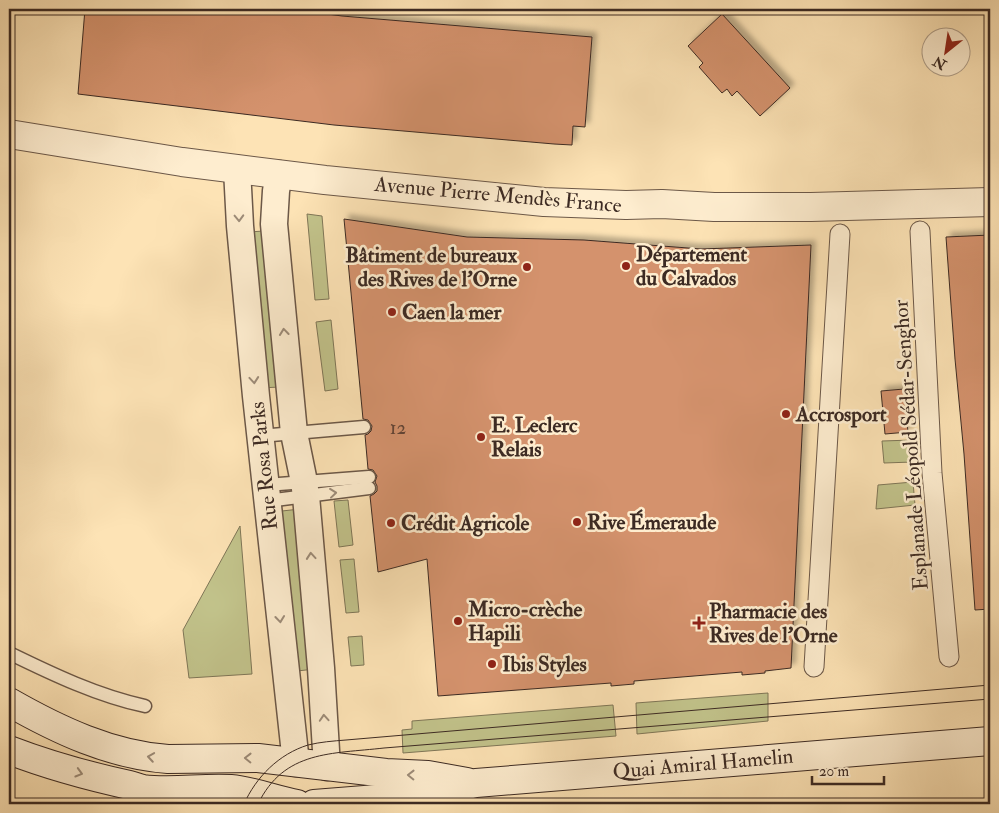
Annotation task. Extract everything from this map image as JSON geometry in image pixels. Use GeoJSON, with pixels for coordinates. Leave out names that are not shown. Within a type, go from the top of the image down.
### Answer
{"type":"FeatureCollection","features":[{"type":"Feature","properties":{"kind":"main road","name":"Avenue Pierre Mendès France"},"geometry":{"type":"LineString","coordinates":[[9,134],[237,169],[440,192],[562,203],[662,204],[714,207],[811,207],[990,202]]}},
{"type":"Feature","properties":{"kind":"main road","name":"Quai Amiral Hamelin"},"geometry":{"type":"LineString","coordinates":[[9,702],[42,721],[77,736],[115,749],[153,758],[258,758],[392,774],[428,775],[476,783]]}},
{"type":"Feature","properties":{"kind":"main road","name":"Quai Amiral Hamelin"},"geometry":{"type":"LineString","coordinates":[[314,804],[428,795],[476,783],[990,741]]}},
{"type":"Feature","properties":{"kind":"main road"},"geometry":{"type":"LineString","coordinates":[[9,750],[66,769],[142,789],[162,791],[230,789],[299,804],[296,763]]}},
{"type":"Feature","properties":{"kind":"main road"},"geometry":{"type":"LineString","coordinates":[[327,767],[330,804]]}},
{"type":"Feature","properties":{"kind":"street","name":"Rue Rosa Parks"},"geometry":{"type":"LineString","coordinates":[[237,169],[240,226],[260,436],[296,763]]}},
{"type":"Feature","properties":{"kind":"street","name":"Rue Rosa Parks"},"geometry":{"type":"LineString","coordinates":[[279,174],[274,224],[294,433],[305,489],[321,668],[327,767]]}},
{"type":"Feature","properties":{"kind":"street","name":"Esplanade Léopold Sédar-Senghor"},"geometry":{"type":"LineString","coordinates":[[920,231],[932,472],[949,656]]}},
{"type":"Feature","properties":{"kind":"street"},"geometry":{"type":"LineString","coordinates":[[814,667],[840,234]]}},
{"type":"Feature","properties":{"kind":"lane"},"geometry":{"type":"LineString","coordinates":[[260,436],[364,427]]}},
{"type":"Feature","properties":{"kind":"lane"},"geometry":{"type":"LineString","coordinates":[[266,494],[369,483]]}},
{"type":"Feature","properties":{"kind":"lane"},"geometry":{"type":"LineString","coordinates":[[9,653],[68,681],[145,706]]}},
{"type":"Feature","properties":{"kind":"green space"},"geometry":{"type":"Polygon","coordinates":[[[307,214],[322,216],[329,299],[315,300],[307,214]]]}},
{"type":"Feature","properties":{"kind":"green space"},"geometry":{"type":"Polygon","coordinates":[[[264,231],[279,387],[261,388],[249,232],[264,231]]]}},
{"type":"Feature","properties":{"kind":"green space"},"geometry":{"type":"Polygon","coordinates":[[[331,320],[338,389],[325,391],[316,322],[331,320]]]}},
{"type":"Feature","properties":{"kind":"green space"},"geometry":{"type":"Polygon","coordinates":[[[912,440],[913,462],[884,463],[882,441],[912,440]]]}},
{"type":"Feature","properties":{"kind":"green space"},"geometry":{"type":"Polygon","coordinates":[[[913,482],[915,505],[876,509],[878,485],[913,482]]]}},
{"type":"Feature","properties":{"kind":"green space"},"geometry":{"type":"Polygon","coordinates":[[[348,500],[353,545],[339,547],[334,501],[348,500]]]}},
{"type":"Feature","properties":{"kind":"green space"},"geometry":{"type":"Polygon","coordinates":[[[300,509],[315,669],[297,671],[282,511],[300,509]]]}},
{"type":"Feature","properties":{"kind":"green space"},"geometry":{"type":"Polygon","coordinates":[[[240,526],[252,674],[189,678],[183,630],[240,526]]]}},
{"type":"Feature","properties":{"kind":"green space"},"geometry":{"type":"Polygon","coordinates":[[[354,559],[359,612],[346,613],[340,560],[354,559]]]}},
{"type":"Feature","properties":{"kind":"green space"},"geometry":{"type":"Polygon","coordinates":[[[362,636],[364,665],[351,666],[348,637],[362,636]]]}},
{"type":"Feature","properties":{"kind":"green space"},"geometry":{"type":"Polygon","coordinates":[[[768,693],[768,721],[637,734],[636,703],[768,693]]]}},
{"type":"Feature","properties":{"kind":"green space"},"geometry":{"type":"Polygon","coordinates":[[[613,705],[616,736],[403,753],[402,730],[412,729],[412,721],[613,705]]]}},
{"type":"Feature","properties":{"kind":"building"},"geometry":{"type":"Polygon","coordinates":[[[85,9],[291,9],[342,16],[592,37],[585,127],[573,126],[572,145],[554,144],[334,125],[78,94],[85,9]]]}},
{"type":"Feature","properties":{"kind":"building"},"geometry":{"type":"Polygon","coordinates":[[[722,14],[790,88],[760,116],[737,91],[732,96],[727,89],[722,93],[699,67],[703,63],[688,46],[722,14]]]}},
{"type":"Feature","properties":{"kind":"building"},"geometry":{"type":"Polygon","coordinates":[[[344,219],[467,237],[584,240],[701,249],[811,245],[791,668],[742,675],[742,672],[634,681],[634,684],[611,686],[611,683],[438,696],[427,559],[378,572],[370,496],[377,491],[375,482],[377,476],[373,470],[368,469],[365,435],[371,431],[372,426],[368,420],[363,419],[344,219]]]}},
{"type":"Feature","properties":{"kind":"building"},"geometry":{"type":"Polygon","coordinates":[[[990,235],[990,609],[975,610],[946,237],[990,235]]]}},
{"type":"Feature","properties":{"kind":"building"},"geometry":{"type":"Polygon","coordinates":[[[904,389],[908,432],[885,434],[881,391],[904,389]]]}},
{"type":"Feature","properties":{"kind":"tram line"},"geometry":{"type":"LineString","coordinates":[[244,804],[262,776],[278,761],[297,749],[317,743],[990,685]]}},
{"type":"Feature","properties":{"kind":"tram line"},"geometry":{"type":"LineString","coordinates":[[258,804],[269,786],[281,773],[296,764],[328,754],[990,699]]}},
{"type":"Feature","properties":{"kind":"place","name":"Département du Calvados"},"geometry":{"type":"Point","coordinates":[626,266]}},
{"type":"Feature","properties":{"kind":"place","name":"Bâtiment de bureaux des Rives de l'Orne"},"geometry":{"type":"Point","coordinates":[527,267]}},
{"type":"Feature","properties":{"kind":"place","name":"Caen la mer"},"geometry":{"type":"Point","coordinates":[392,312]}},
{"type":"Feature","properties":{"kind":"place","name":"Accrosport"},"geometry":{"type":"Point","coordinates":[786,414]}},
{"type":"Feature","properties":{"kind":"place","name":"E. Leclerc Relais"},"geometry":{"type":"Point","coordinates":[481,437]}},
{"type":"Feature","properties":{"kind":"place","name":"Rive Émeraude"},"geometry":{"type":"Point","coordinates":[577,522]}},
{"type":"Feature","properties":{"kind":"place","name":"Crédit Agricole"},"geometry":{"type":"Point","coordinates":[391,523]}},
{"type":"Feature","properties":{"kind":"place","name":"Micro-crèche Hapili"},"geometry":{"type":"Point","coordinates":[458,621]}},
{"type":"Feature","properties":{"kind":"place","name":"Pharmacie des Rives de l'Orne"},"geometry":{"type":"Point","coordinates":[699,623]}},
{"type":"Feature","properties":{"kind":"place","name":"Ibis Styles"},"geometry":{"type":"Point","coordinates":[492,664]}}]}
